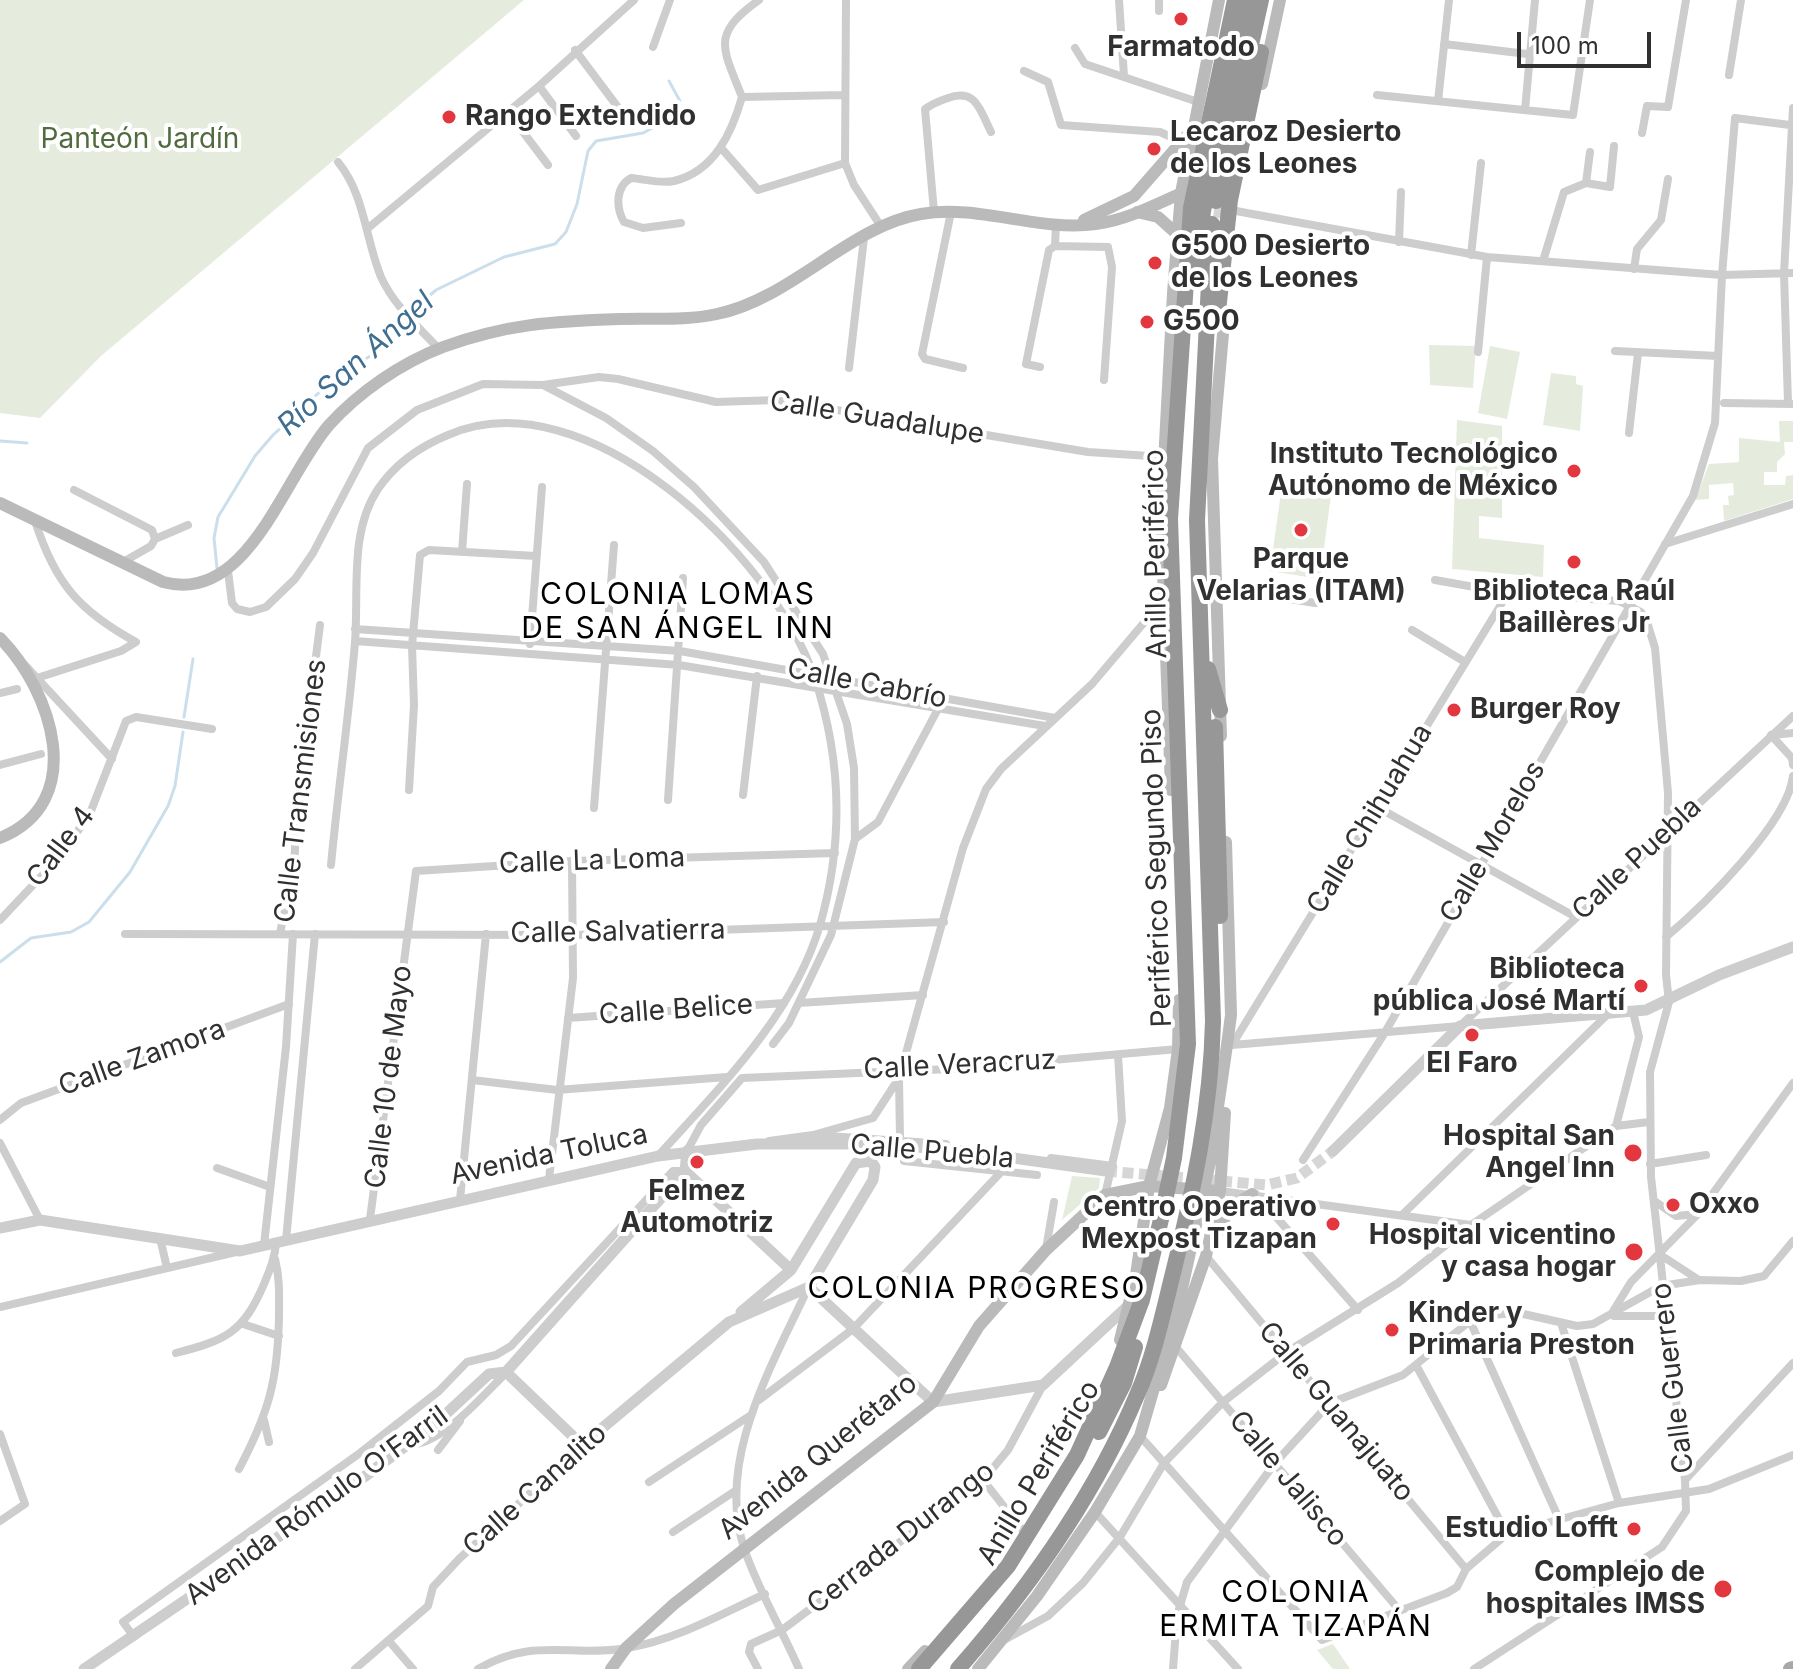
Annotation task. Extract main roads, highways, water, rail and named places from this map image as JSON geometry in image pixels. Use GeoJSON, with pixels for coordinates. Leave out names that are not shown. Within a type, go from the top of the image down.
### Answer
{"type":"FeatureCollection","features":[{"type":"Feature","properties":{"kind":"highway","name":"Periférico Segundo Piso"},"geometry":{"type":"LineString","coordinates":[[919,1669],[1008,1566],[1077,1455],[1117,1367],[1142,1300],[1174,1158],[1188,1044],[1170,519],[1173,451],[1191,208],[1235,0]]}},
{"type":"Feature","properties":{"kind":"highway","name":"Anillo Periférico"},"geometry":{"type":"LineString","coordinates":[[1198,1161],[1185,709],[1172,453],[1203,211],[1247,0]]}},
{"type":"Feature","properties":{"kind":"highway","name":"Anillo Periférico"},"geometry":{"type":"LineString","coordinates":[[958,1669],[1051,1550],[1099,1472],[1138,1394],[1198,1161],[1212,1075],[1213,1021],[1197,520],[1213,214],[1261,0]]}},
{"type":"Feature","properties":{"kind":"highway","name":"Periférico Segundo Piso"},"geometry":{"type":"LineString","coordinates":[[968,1669],[1043,1576],[1124,1432],[1151,1365],[1177,1279],[1203,1167],[1215,1082],[1221,872],[1206,516],[1208,450],[1230,200],[1276,4]]}},
{"type":"Feature","properties":{"kind":"highway"},"geometry":{"type":"LineString","coordinates":[[1207,342],[1210,319]]}},
{"type":"Feature","properties":{"kind":"highway"},"geometry":{"type":"LineString","coordinates":[[1172,453],[1178,425]]}},
{"type":"Feature","properties":{"kind":"highway"},"geometry":{"type":"LineString","coordinates":[[1201,648],[1220,710]]}},
{"type":"Feature","properties":{"kind":"highway"},"geometry":{"type":"LineString","coordinates":[[1171,773],[1185,709]]}},
{"type":"Feature","properties":{"kind":"highway","name":"Anillo Periférico"},"geometry":{"type":"LineString","coordinates":[[933,1669],[1020,1563],[1105,1422],[1124,1383],[1144,1319],[1186,1212]]}},
{"type":"Feature","properties":{"kind":"main road"},"geometry":{"type":"LineString","coordinates":[[908,1669],[971,1600],[1024,1532],[1088,1421],[1115,1357],[1131,1302],[1149,1186],[1170,1108],[1178,1049],[1161,518],[1172,453],[1177,234],[1187,191],[1192,129],[1219,0]]}},
{"type":"Feature","properties":{"kind":"main road"},"geometry":{"type":"LineString","coordinates":[[978,1669],[1095,1512],[1140,1436],[1206,1256],[1220,1191],[1232,1045],[1212,459],[1236,211],[1276,4],[1288,0]]}},
{"type":"Feature","properties":{"kind":"main road"},"geometry":{"type":"LineString","coordinates":[[1076,223],[1134,196],[1192,129]]}},
{"type":"Feature","properties":{"kind":"main road"},"geometry":{"type":"LineString","coordinates":[[1191,162],[1248,149]]}},
{"type":"Feature","properties":{"kind":"main road"},"geometry":{"type":"LineString","coordinates":[[0,503],[175,585],[208,582],[228,571],[250,548],[304,458],[330,425],[365,391],[439,349],[515,325],[716,314],[774,292],[882,228],[934,212],[1096,224],[1137,212],[1244,167]]}},
{"type":"Feature","properties":{"kind":"main road"},"geometry":{"type":"LineString","coordinates":[[1137,212],[1158,217],[1177,234]]}},
{"type":"Feature","properties":{"kind":"main road"},"geometry":{"type":"LineString","coordinates":[[0,638],[33,685],[54,749],[54,773],[40,809],[28,823],[0,838]]}},
{"type":"Feature","properties":{"kind":"main road"},"geometry":{"type":"LineString","coordinates":[[1198,1161],[1231,1015]]}},
{"type":"Feature","properties":{"kind":"main road"},"geometry":{"type":"LineString","coordinates":[[1149,1186],[1220,1191]]}},
{"type":"Feature","properties":{"kind":"main road","name":"Avenida Querétaro"},"geometry":{"type":"LineString","coordinates":[[611,1669],[626,1648],[674,1604],[933,1402],[974,1333],[1046,1250],[1105,1195],[1149,1186]]}},
{"type":"Feature","properties":{"kind":"main road"},"geometry":{"type":"LineString","coordinates":[[1206,1256],[1230,1208],[1253,1194]]}},
{"type":"Feature","properties":{"kind":"main road"},"geometry":{"type":"LineString","coordinates":[[1145,1210],[1159,1201],[1184,1197],[1198,1201],[1209,1211],[1200,1274]]}},
{"type":"Feature","properties":{"kind":"main road"},"geometry":{"type":"LineString","coordinates":[[1140,1436],[1179,1302],[1186,1212]]}},
{"type":"Feature","properties":{"kind":"waterway","name":"Río San Ángel"},"geometry":{"type":"LineString","coordinates":[[217,568],[214,538],[218,517],[255,456],[273,435],[337,376],[372,355],[399,322],[436,290],[504,257],[555,244],[566,232],[577,204],[588,151],[596,141],[643,133],[675,116],[680,101],[669,81]]}},
{"type":"Feature","properties":{"kind":"waterway"},"geometry":{"type":"LineString","coordinates":[[0,441],[27,443]]}},
{"type":"Feature","properties":{"kind":"waterway"},"geometry":{"type":"LineString","coordinates":[[184,717],[193,659]]}},
{"type":"Feature","properties":{"kind":"waterway"},"geometry":{"type":"LineString","coordinates":[[0,962],[31,938],[71,932],[89,922],[130,872],[168,806],[175,786],[183,732]]}},
{"type":"Feature","properties":{"kind":"tunnel"},"geometry":{"type":"LineString","coordinates":[[1218,242],[1225,186]]}},
{"type":"Feature","properties":{"kind":"tunnel"},"geometry":{"type":"LineString","coordinates":[[1106,1171],[1267,1185],[1297,1178],[1333,1151]]}},
{"type":"Feature","properties":{"kind":"place","name":"Farmatodo"},"geometry":{"type":"Point","coordinates":[1181,19]}},
{"type":"Feature","properties":{"kind":"place","name":"Rango Extendido"},"geometry":{"type":"Point","coordinates":[449,117]}},
{"type":"Feature","properties":{"kind":"place","name":"Lecaroz Desierto de los Leones"},"geometry":{"type":"Point","coordinates":[1154,149]}},
{"type":"Feature","properties":{"kind":"place","name":"G500 Desierto de los Leones"},"geometry":{"type":"Point","coordinates":[1155,263]}},
{"type":"Feature","properties":{"kind":"place","name":"G500"},"geometry":{"type":"Point","coordinates":[1147,322]}},
{"type":"Feature","properties":{"kind":"place","name":"Instituto Tecnológico Autónomo de México"},"geometry":{"type":"Point","coordinates":[1574,471]}},
{"type":"Feature","properties":{"kind":"place","name":"Parque Velarias (ITAM)"},"geometry":{"type":"Point","coordinates":[1301,530]}},
{"type":"Feature","properties":{"kind":"place","name":"Biblioteca Raúl Baillères Jr"},"geometry":{"type":"Point","coordinates":[1574,562]}},
{"type":"Feature","properties":{"kind":"place","name":"Burger Roy"},"geometry":{"type":"Point","coordinates":[1454,710]}},
{"type":"Feature","properties":{"kind":"place","name":"Biblioteca pública José Martí"},"geometry":{"type":"Point","coordinates":[1641,986]}},
{"type":"Feature","properties":{"kind":"place","name":"El Faro"},"geometry":{"type":"Point","coordinates":[1472,1035]}},
{"type":"Feature","properties":{"kind":"place","name":"Hospital San Angel Inn"},"geometry":{"type":"Point","coordinates":[1633,1153]}},
{"type":"Feature","properties":{"kind":"place","name":"Felmez Automotriz"},"geometry":{"type":"Point","coordinates":[697,1162]}},
{"type":"Feature","properties":{"kind":"place","name":"Oxxo"},"geometry":{"type":"Point","coordinates":[1673,1205]}},
{"type":"Feature","properties":{"kind":"place","name":"Centro Operativo Mexpost Tizapan"},"geometry":{"type":"Point","coordinates":[1333,1224]}},
{"type":"Feature","properties":{"kind":"place","name":"Hospital vicentino y casa hogar"},"geometry":{"type":"Point","coordinates":[1634,1252]}},
{"type":"Feature","properties":{"kind":"place","name":"Kinder y Primaria Preston"},"geometry":{"type":"Point","coordinates":[1392,1330]}},
{"type":"Feature","properties":{"kind":"place","name":"Estudio Lofft"},"geometry":{"type":"Point","coordinates":[1634,1529]}},
{"type":"Feature","properties":{"kind":"place","name":"Complejo de hospitales IMSS"},"geometry":{"type":"Point","coordinates":[1723,1589]}},
{"type":"Feature","properties":{"kind":"district","name":"COLONIA LOMAS DE SAN ÁNGEL INN"},"geometry":{"type":"Point","coordinates":[678,612]}},
{"type":"Feature","properties":{"kind":"district","name":"COLONIA PROGRESO"},"geometry":{"type":"Point","coordinates":[977,1289]}},
{"type":"Feature","properties":{"kind":"district","name":"COLONIA ERMITA TIZAPÁN"},"geometry":{"type":"Point","coordinates":[1296,1610]}},
{"type":"Feature","properties":{"kind":"park label","name":"Panteón Jardín"},"geometry":{"type":"Point","coordinates":[140,140]}}]}
